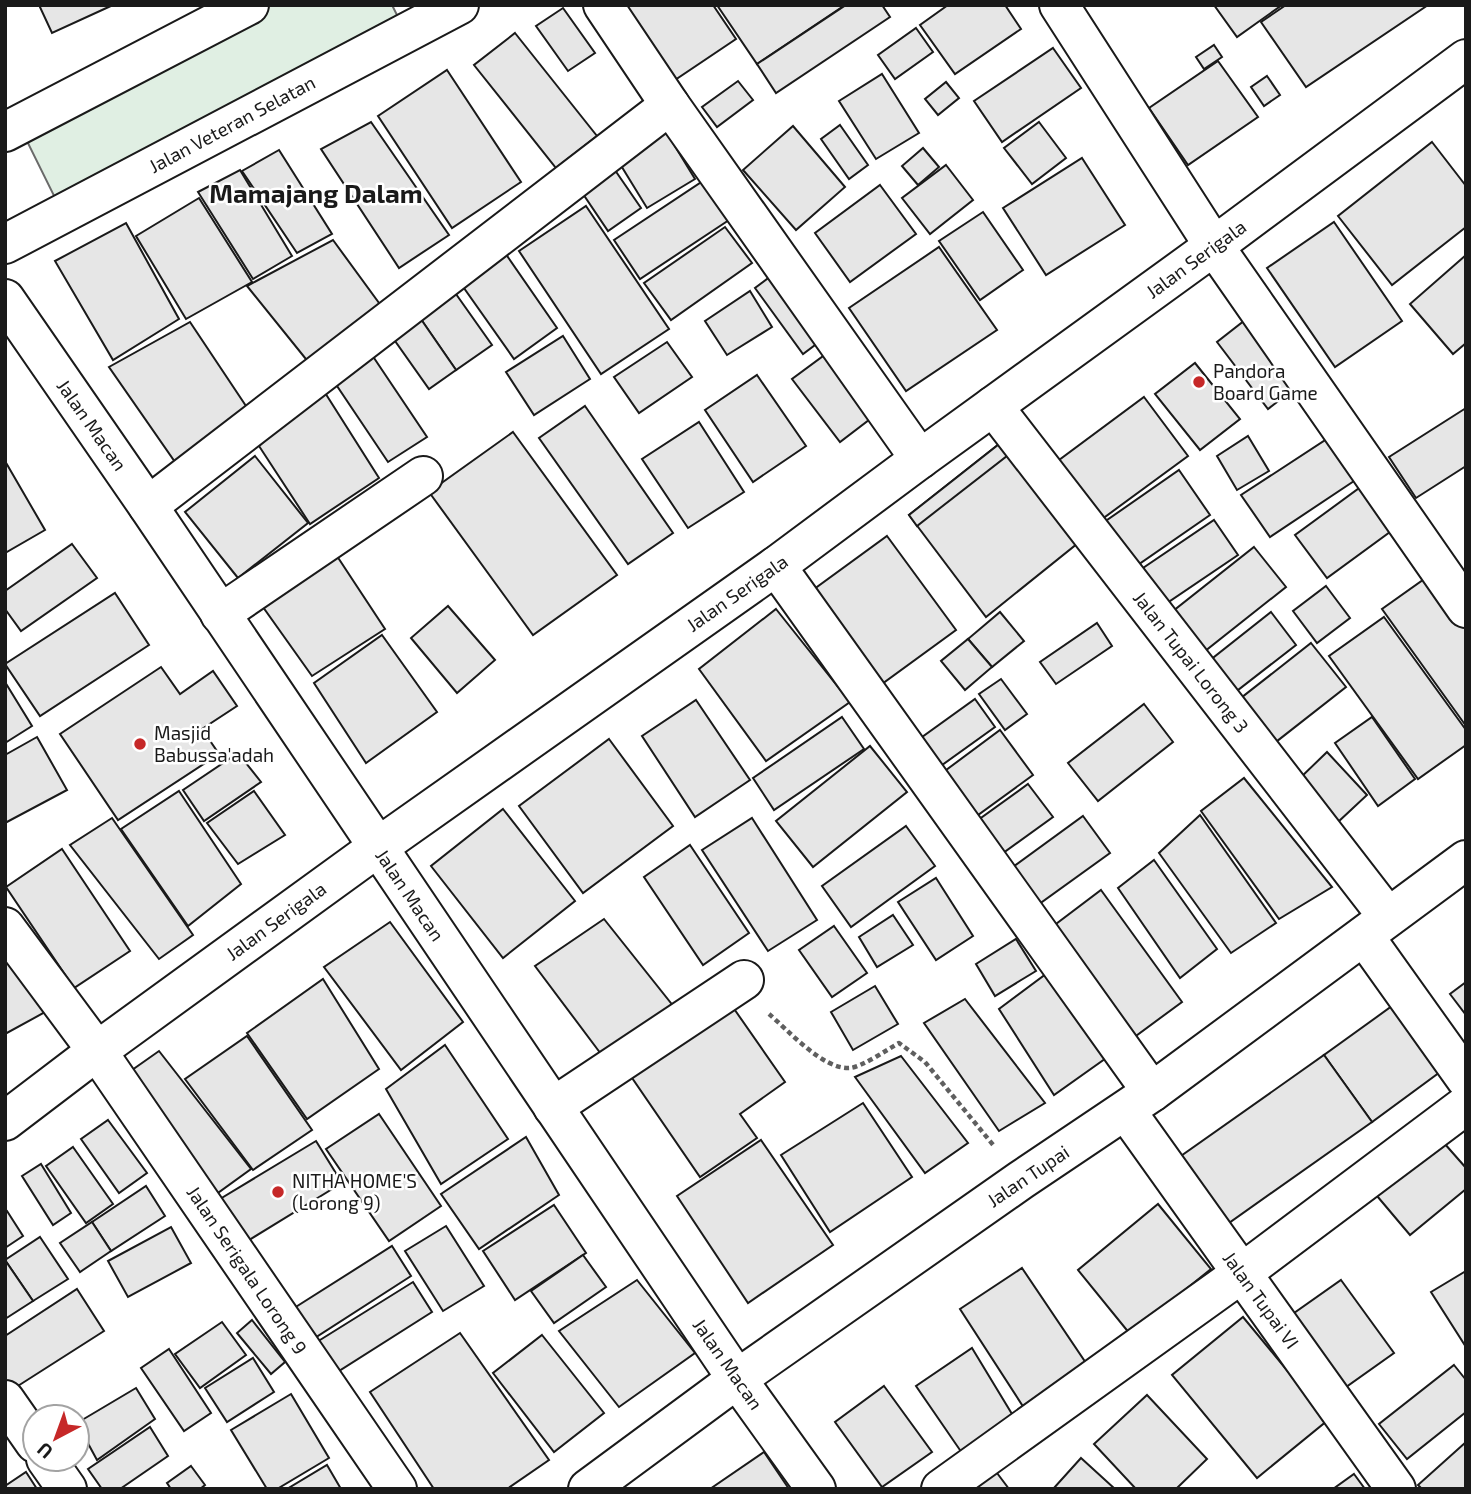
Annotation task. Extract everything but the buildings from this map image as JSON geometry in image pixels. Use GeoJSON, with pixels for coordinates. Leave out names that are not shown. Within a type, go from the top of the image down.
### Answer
{"type":"FeatureCollection","features":[{"type":"Feature","properties":{"kind":"street"},"geometry":{"type":"LineString","coordinates":[[5,132],[249,5]]}},
{"type":"Feature","properties":{"kind":"street","name":"Jalan Veteran Selatan"},"geometry":{"type":"LineString","coordinates":[[5,244],[420,14],[459,5]]}},
{"type":"Feature","properties":{"kind":"street"},"geometry":{"type":"LineString","coordinates":[[603,5],[670,105],[920,458]]}},
{"type":"Feature","properties":{"kind":"street"},"geometry":{"type":"LineString","coordinates":[[1059,5],[1214,246],[1466,608]]}},
{"type":"Feature","properties":{"kind":"street","name":"Jalan Serigala"},"geometry":{"type":"LineString","coordinates":[[5,1121],[378,847],[776,566],[1466,59]]}},
{"type":"Feature","properties":{"kind":"street"},"geometry":{"type":"LineString","coordinates":[[148,506],[670,105]]}},
{"type":"Feature","properties":{"kind":"street","name":"Jalan Macan"},"geometry":{"type":"LineString","coordinates":[[5,299],[148,506],[737,1379],[816,1489]]}},
{"type":"Feature","properties":{"kind":"street","name":"Jalan Tupai Lorong 3"},"geometry":{"type":"LineString","coordinates":[[993,406],[1376,926],[1466,1079]]}},
{"type":"Feature","properties":{"kind":"street"},"geometry":{"type":"LineString","coordinates":[[220,614],[423,476]]}},
{"type":"Feature","properties":{"kind":"street","name":"Jalan Tupai VI"},"geometry":{"type":"LineString","coordinates":[[776,566],[1139,1102],[1242,1273],[1396,1489]]}},
{"type":"Feature","properties":{"kind":"street","name":"Jalan Tupai"},"geometry":{"type":"LineString","coordinates":[[588,1489],[737,1379],[1021,1180],[1139,1102],[1466,860]]}},
{"type":"Feature","properties":{"kind":"street","name":"Jalan Serigala Lorong 9"},"geometry":{"type":"LineString","coordinates":[[5,926],[97,1051],[397,1489]]}},
{"type":"Feature","properties":{"kind":"street"},"geometry":{"type":"LineString","coordinates":[[552,1107],[744,980]]}},
{"type":"Feature","properties":{"kind":"street"},"geometry":{"type":"LineString","coordinates":[[942,1489],[1242,1273],[1466,1105]]}},
{"type":"Feature","properties":{"kind":"street"},"geometry":{"type":"LineString","coordinates":[[5,1400],[21,1423]]}},
{"type":"Feature","properties":{"kind":"street"},"geometry":{"type":"LineString","coordinates":[[56,1473],[67,1489]]}},
{"type":"Feature","properties":{"kind":"path"},"geometry":{"type":"LineString","coordinates":[[744,980],[762,1007],[817,1056],[833,1065],[852,1068],[899,1043],[925,1062],[1021,1180]]}},
{"type":"Feature","properties":{"kind":"green space"},"geometry":{"type":"Polygon","coordinates":[[[249,5],[392,5],[406,33],[63,214],[19,125],[249,5]]]}},
{"type":"Feature","properties":{"kind":"place","name":"Pandora Board Game"},"geometry":{"type":"Point","coordinates":[1199,382]}},
{"type":"Feature","properties":{"kind":"place","name":"Masjid Babussa'adah"},"geometry":{"type":"Point","coordinates":[140,744]}},
{"type":"Feature","properties":{"kind":"place","name":"NITHA HOME'S (Lorong 9)"},"geometry":{"type":"Point","coordinates":[278,1192]}},
{"type":"Feature","properties":{"kind":"district","name":"Mamajang Dalam"},"geometry":{"type":"Point","coordinates":[316,194]}}]}
